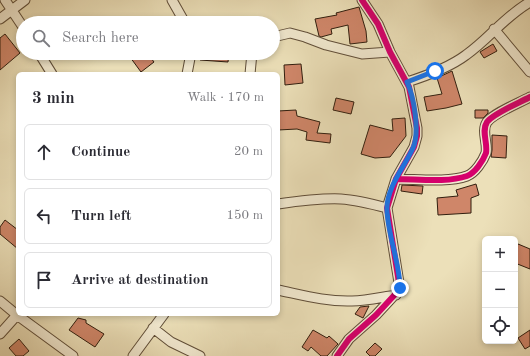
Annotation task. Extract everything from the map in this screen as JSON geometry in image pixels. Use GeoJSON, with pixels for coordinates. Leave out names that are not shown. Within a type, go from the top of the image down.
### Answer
{"type":"FeatureCollection","features":[{"type":"Feature","properties":{"kind":"street"},"geometry":{"type":"LineString","coordinates":[[5,0],[16,16]]}},
{"type":"Feature","properties":{"kind":"street"},"geometry":{"type":"LineString","coordinates":[[0,19],[25,0]]}},
{"type":"Feature","properties":{"kind":"street"},"geometry":{"type":"LineString","coordinates":[[172,0],[181,16]]}},
{"type":"Feature","properties":{"kind":"street"},"geometry":{"type":"LineString","coordinates":[[337,356],[349,339],[376,315],[400,288],[400,280],[392,246],[387,208],[396,179],[414,147],[417,136],[411,92],[407,82],[390,52],[378,24],[362,0]]}},
{"type":"Feature","properties":{"kind":"street"},"geometry":{"type":"LineString","coordinates":[[407,82],[429,74],[465,56],[478,46],[504,20],[530,2]]}},
{"type":"Feature","properties":{"kind":"street"},"geometry":{"type":"LineString","coordinates":[[494,29],[530,72]]}},
{"type":"Feature","properties":{"kind":"street"},"geometry":{"type":"LineString","coordinates":[[280,35],[290,33],[326,45],[362,54],[390,52]]}},
{"type":"Feature","properties":{"kind":"street"},"geometry":{"type":"LineString","coordinates":[[43,60],[51,72]]}},
{"type":"Feature","properties":{"kind":"street"},"geometry":{"type":"LineString","coordinates":[[187,72],[190,60]]}},
{"type":"Feature","properties":{"kind":"street"},"geometry":{"type":"LineString","coordinates":[[250,72],[251,60]]}},
{"type":"Feature","properties":{"kind":"street"},"geometry":{"type":"LineString","coordinates":[[396,179],[449,179],[470,174],[476,169],[485,154],[485,128],[488,122],[504,111],[530,97]]}},
{"type":"Feature","properties":{"kind":"street"},"geometry":{"type":"LineString","coordinates":[[280,204],[311,200],[341,199],[363,202],[387,208]]}},
{"type":"Feature","properties":{"kind":"street"},"geometry":{"type":"LineString","coordinates":[[280,290],[339,301],[365,300],[396,294]]}},
{"type":"Feature","properties":{"kind":"street"},"geometry":{"type":"LineString","coordinates":[[0,301],[16,314]]}},
{"type":"Feature","properties":{"kind":"street"},"geometry":{"type":"LineString","coordinates":[[0,334],[16,316]]}},
{"type":"Feature","properties":{"kind":"street"},"geometry":{"type":"LineString","coordinates":[[18,316],[73,356]]}},
{"type":"Feature","properties":{"kind":"street"},"geometry":{"type":"LineString","coordinates":[[133,356],[162,316]]}},
{"type":"Feature","properties":{"kind":"street"},"geometry":{"type":"LineString","coordinates":[[153,328],[171,342],[200,356]]}},
{"type":"Feature","properties":{"kind":"building"},"geometry":{"type":"Polygon","coordinates":[[[359,7],[366,31],[367,42],[350,44],[348,25],[331,29],[332,34],[321,37],[319,36],[315,19],[337,15],[336,13],[359,7]]]}},
{"type":"Feature","properties":{"kind":"building"},"geometry":{"type":"Polygon","coordinates":[[[5,34],[16,48],[16,56],[0,70],[0,38],[5,34]]]}},
{"type":"Feature","properties":{"kind":"building"},"geometry":{"type":"Polygon","coordinates":[[[493,44],[497,51],[484,58],[480,52],[493,44]]]}},
{"type":"Feature","properties":{"kind":"building"},"geometry":{"type":"Polygon","coordinates":[[[132,60],[152,60],[154,62],[141,72],[132,60]]]}},
{"type":"Feature","properties":{"kind":"building"},"geometry":{"type":"Polygon","coordinates":[[[200,60],[228,60],[228,62],[200,60]]]}},
{"type":"Feature","properties":{"kind":"building"},"geometry":{"type":"Polygon","coordinates":[[[301,64],[303,83],[285,85],[284,65],[301,64]]]}},
{"type":"Feature","properties":{"kind":"building"},"geometry":{"type":"Polygon","coordinates":[[[452,71],[462,104],[427,111],[424,97],[442,94],[437,78],[452,71]]]}},
{"type":"Feature","properties":{"kind":"building"},"geometry":{"type":"Polygon","coordinates":[[[336,98],[354,102],[351,114],[333,110],[336,98]]]}},
{"type":"Feature","properties":{"kind":"building"},"geometry":{"type":"Polygon","coordinates":[[[296,110],[297,116],[320,122],[317,133],[331,134],[330,143],[306,140],[307,132],[297,129],[280,130],[280,111],[296,110]]]}},
{"type":"Feature","properties":{"kind":"building"},"geometry":{"type":"Polygon","coordinates":[[[475,110],[488,110],[488,113],[483,118],[475,118],[475,110]]]}},
{"type":"Feature","properties":{"kind":"building"},"geometry":{"type":"Polygon","coordinates":[[[405,118],[406,136],[390,157],[375,158],[361,154],[370,125],[393,131],[392,119],[405,118]]]}},
{"type":"Feature","properties":{"kind":"building"},"geometry":{"type":"Polygon","coordinates":[[[492,135],[507,136],[506,158],[491,157],[492,135]]]}},
{"type":"Feature","properties":{"kind":"building"},"geometry":{"type":"Polygon","coordinates":[[[476,184],[479,195],[471,198],[471,213],[438,215],[437,198],[458,196],[456,190],[476,184]]]}},
{"type":"Feature","properties":{"kind":"building"},"geometry":{"type":"Polygon","coordinates":[[[402,185],[423,186],[422,194],[401,191],[402,185]]]}},
{"type":"Feature","properties":{"kind":"building"},"geometry":{"type":"Polygon","coordinates":[[[5,220],[16,228],[16,247],[0,234],[0,227],[5,220]]]}},
{"type":"Feature","properties":{"kind":"building"},"geometry":{"type":"Polygon","coordinates":[[[518,244],[530,249],[530,269],[518,264],[518,244]]]}},
{"type":"Feature","properties":{"kind":"building"},"geometry":{"type":"Polygon","coordinates":[[[369,306],[363,318],[355,314],[360,307],[369,306]]]}},
{"type":"Feature","properties":{"kind":"building"},"geometry":{"type":"Polygon","coordinates":[[[78,318],[86,320],[86,323],[104,334],[95,347],[69,330],[78,318]]]}},
{"type":"Feature","properties":{"kind":"building"},"geometry":{"type":"Polygon","coordinates":[[[313,330],[327,338],[329,336],[338,344],[327,356],[321,356],[311,347],[308,351],[302,347],[313,330]]]}},
{"type":"Feature","properties":{"kind":"building"},"geometry":{"type":"Polygon","coordinates":[[[530,330],[530,346],[525,349],[518,338],[530,330]]]}},
{"type":"Feature","properties":{"kind":"building"},"geometry":{"type":"Polygon","coordinates":[[[19,339],[29,351],[23,356],[16,356],[9,348],[19,339]]]}},
{"type":"Feature","properties":{"kind":"building"},"geometry":{"type":"Polygon","coordinates":[[[375,343],[382,349],[375,356],[370,356],[366,352],[375,343]]]}},
{"type":"Feature","properties":{"kind":"cycle path"},"geometry":{"type":"LineString","coordinates":[[337,356],[349,339],[376,315],[400,289],[387,208],[396,179],[414,147],[417,136],[417,128],[409,87],[390,52],[378,24],[362,0]]}},
{"type":"Feature","properties":{"kind":"cycle path"},"geometry":{"type":"LineString","coordinates":[[396,179],[441,180],[467,176],[473,172],[483,160],[486,153],[485,126],[487,122],[501,112],[530,97]]}},
{"type":"Feature","properties":{"kind":"route"},"geometry":{"type":"LineString","coordinates":[[400,288],[400,280],[392,246],[387,208],[390,194],[396,179],[414,147],[417,136],[411,92],[407,82],[435,71]]}}]}
